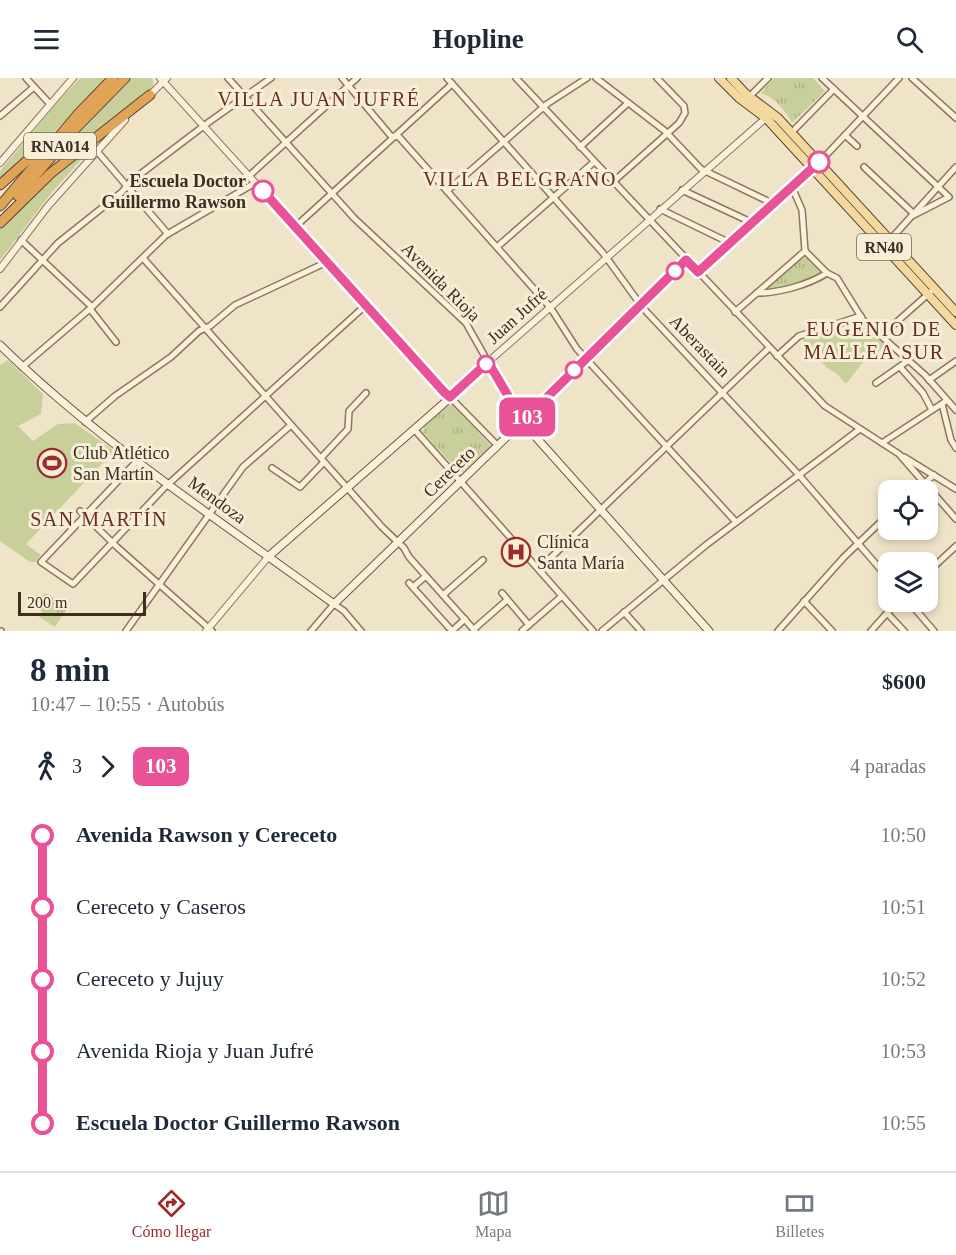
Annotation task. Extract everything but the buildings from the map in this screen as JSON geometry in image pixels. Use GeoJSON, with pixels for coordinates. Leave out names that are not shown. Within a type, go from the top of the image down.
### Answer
{"type":"FeatureCollection","features":[{"type":"Feature","properties":{"kind":"highway","name":"RNA014"},"geometry":{"type":"LineString","coordinates":[[0,206],[79,113],[113,78]]}},
{"type":"Feature","properties":{"kind":"highway","name":"RNA014"},"geometry":{"type":"LineString","coordinates":[[0,221],[57,149],[125,78]]}},
{"type":"Feature","properties":{"kind":"highway"},"geometry":{"type":"LineString","coordinates":[[0,221],[46,177],[150,95]]}},
{"type":"Feature","properties":{"kind":"highway"},"geometry":{"type":"LineString","coordinates":[[0,185],[79,113]]}},
{"type":"Feature","properties":{"kind":"main road","name":"RN40"},"geometry":{"type":"LineString","coordinates":[[720,78],[739,99],[789,135],[955,318]]}},
{"type":"Feature","properties":{"kind":"main road","name":"RN40"},"geometry":{"type":"LineString","coordinates":[[730,78],[782,121],[789,135]]}},
{"type":"Feature","properties":{"kind":"main road","name":"Mendoza"},"geometry":{"type":"LineString","coordinates":[[0,345],[85,422],[334,604]]}},
{"type":"Feature","properties":{"kind":"main road","name":"Juan Jufré"},"geometry":{"type":"LineString","coordinates":[[268,556],[488,362]]}},
{"type":"Feature","properties":{"kind":"main road","name":"Avenida Rioja"},"geometry":{"type":"LineString","coordinates":[[488,362],[523,421],[709,631]]}},
{"type":"Feature","properties":{"kind":"main road","name":"Cereceto"},"geometry":{"type":"LineString","coordinates":[[334,604],[523,421]]}},
{"type":"Feature","properties":{"kind":"street"},"geometry":{"type":"LineString","coordinates":[[26,78],[49,103]]}},
{"type":"Feature","properties":{"kind":"street"},"geometry":{"type":"LineString","coordinates":[[0,163],[49,103],[73,78]]}},
{"type":"Feature","properties":{"kind":"street","name":"Avenida Rioja"},"geometry":{"type":"LineString","coordinates":[[228,78],[354,218],[466,323],[488,362]]}},
{"type":"Feature","properties":{"kind":"street"},"geometry":{"type":"LineString","coordinates":[[0,307],[58,243],[203,126],[272,78]]}},
{"type":"Feature","properties":{"kind":"street"},"geometry":{"type":"LineString","coordinates":[[342,78],[391,136],[399,137],[550,307],[577,349],[736,522]]}},
{"type":"Feature","properties":{"kind":"street"},"geometry":{"type":"LineString","coordinates":[[249,176],[357,78]]}},
{"type":"Feature","properties":{"kind":"street","name":"Aberastain"},"geometry":{"type":"LineString","coordinates":[[447,78],[606,257],[640,304],[723,392],[878,566]]}},
{"type":"Feature","properties":{"kind":"street"},"geometry":{"type":"LineString","coordinates":[[516,78],[825,406],[954,488],[956,479]]}},
{"type":"Feature","properties":{"kind":"street"},"geometry":{"type":"LineString","coordinates":[[447,191],[543,108],[587,78]]}},
{"type":"Feature","properties":{"kind":"street"},"geometry":{"type":"LineString","coordinates":[[596,78],[667,134],[704,171],[774,204]]}},
{"type":"Feature","properties":{"kind":"street"},"geometry":{"type":"LineString","coordinates":[[613,182],[681,121],[685,111],[684,106],[657,78]]}},
{"type":"Feature","properties":{"kind":"street"},"geometry":{"type":"LineString","coordinates":[[750,96],[768,78]]}},
{"type":"Feature","properties":{"kind":"street"},"geometry":{"type":"LineString","coordinates":[[822,78],[949,197],[913,215]]}},
{"type":"Feature","properties":{"kind":"street"},"geometry":{"type":"LineString","coordinates":[[698,272],[816,165],[899,78]]}},
{"type":"Feature","properties":{"kind":"street"},"geometry":{"type":"LineString","coordinates":[[912,78],[956,118]]}},
{"type":"Feature","properties":{"kind":"street"},"geometry":{"type":"LineString","coordinates":[[0,269],[21,240],[96,150],[164,79],[203,126],[450,397],[497,445]]}},
{"type":"Feature","properties":{"kind":"street"},"geometry":{"type":"LineString","coordinates":[[295,227],[452,84]]}},
{"type":"Feature","properties":{"kind":"street"},"geometry":{"type":"LineString","coordinates":[[0,116],[34,87]]}},
{"type":"Feature","properties":{"kind":"street"},"geometry":{"type":"LineString","coordinates":[[789,135],[834,89]]}},
{"type":"Feature","properties":{"kind":"street"},"geometry":{"type":"LineString","coordinates":[[580,147],[628,103]]}},
{"type":"Feature","properties":{"kind":"street"},"geometry":{"type":"LineString","coordinates":[[765,117],[782,121]]}},
{"type":"Feature","properties":{"kind":"street","name":"Juan Jufré"},"geometry":{"type":"LineString","coordinates":[[488,362],[765,117]]}},
{"type":"Feature","properties":{"kind":"street"},"geometry":{"type":"LineString","coordinates":[[845,135],[857,146]]}},
{"type":"Feature","properties":{"kind":"street"},"geometry":{"type":"LineString","coordinates":[[96,150],[168,234]]}},
{"type":"Feature","properties":{"kind":"street"},"geometry":{"type":"LineString","coordinates":[[497,247],[594,162]]}},
{"type":"Feature","properties":{"kind":"street"},"geometry":{"type":"LineString","coordinates":[[864,167],[913,215]]}},
{"type":"Feature","properties":{"kind":"street"},"geometry":{"type":"LineString","coordinates":[[887,244],[956,167]]}},
{"type":"Feature","properties":{"kind":"street"},"geometry":{"type":"LineString","coordinates":[[22,367],[91,308],[168,234],[255,183]]}},
{"type":"Feature","properties":{"kind":"street"},"geometry":{"type":"LineString","coordinates":[[792,187],[802,210],[805,251],[827,273],[837,278],[861,316],[929,380],[944,402],[956,410]]}},
{"type":"Feature","properties":{"kind":"street"},"geometry":{"type":"LineString","coordinates":[[682,190],[753,223]]}},
{"type":"Feature","properties":{"kind":"street"},"geometry":{"type":"LineString","coordinates":[[660,209],[730,243]]}},
{"type":"Feature","properties":{"kind":"street"},"geometry":{"type":"LineString","coordinates":[[21,240],[91,308],[116,342]]}},
{"type":"Feature","properties":{"kind":"street"},"geometry":{"type":"LineString","coordinates":[[735,312],[805,251]]}},
{"type":"Feature","properties":{"kind":"street"},"geometry":{"type":"LineString","coordinates":[[143,258],[291,425],[399,542],[474,630],[507,600]]}},
{"type":"Feature","properties":{"kind":"street","name":"Cereceto"},"geometry":{"type":"LineString","coordinates":[[523,421],[686,260]]}},
{"type":"Feature","properties":{"kind":"street"},"geometry":{"type":"LineString","coordinates":[[85,422],[115,396],[171,357],[235,305],[327,262]]}},
{"type":"Feature","properties":{"kind":"street"},"geometry":{"type":"LineString","coordinates":[[757,293],[770,293],[827,273]]}},
{"type":"Feature","properties":{"kind":"street"},"geometry":{"type":"LineString","coordinates":[[882,335],[931,291]]}},
{"type":"Feature","properties":{"kind":"street"},"geometry":{"type":"LineString","coordinates":[[137,460],[83,514],[41,562],[72,584],[169,483],[366,305]]}},
{"type":"Feature","properties":{"kind":"street"},"geometry":{"type":"LineString","coordinates":[[777,356],[802,335],[861,316]]}},
{"type":"Feature","properties":{"kind":"street"},"geometry":{"type":"LineString","coordinates":[[538,569],[769,348]]}},
{"type":"Feature","properties":{"kind":"street"},"geometry":{"type":"LineString","coordinates":[[876,383],[909,360]]}},
{"type":"Feature","properties":{"kind":"street"},"geometry":{"type":"LineString","coordinates":[[929,380],[956,361]]}},
{"type":"Feature","properties":{"kind":"street"},"geometry":{"type":"LineString","coordinates":[[900,367],[922,393],[932,410]]}},
{"type":"Feature","properties":{"kind":"street"},"geometry":{"type":"LineString","coordinates":[[272,468],[300,487],[348,429],[349,411],[366,393]]}},
{"type":"Feature","properties":{"kind":"street"},"geometry":{"type":"LineString","coordinates":[[882,443],[944,402]]}},
{"type":"Feature","properties":{"kind":"street"},"geometry":{"type":"LineString","coordinates":[[944,402],[952,442],[956,448]]}},
{"type":"Feature","properties":{"kind":"street"},"geometry":{"type":"LineString","coordinates":[[126,631],[243,467],[291,425]]}},
{"type":"Feature","properties":{"kind":"street"},"geometry":{"type":"LineString","coordinates":[[414,429],[593,631]]}},
{"type":"Feature","properties":{"kind":"street"},"geometry":{"type":"LineString","coordinates":[[602,631],[736,522],[860,429]]}},
{"type":"Feature","properties":{"kind":"street"},"geometry":{"type":"LineString","coordinates":[[899,454],[921,480]]}},
{"type":"Feature","properties":{"kind":"street"},"geometry":{"type":"LineString","coordinates":[[928,480],[934,475]]}},
{"type":"Feature","properties":{"kind":"street"},"geometry":{"type":"LineString","coordinates":[[938,499],[956,519]]}},
{"type":"Feature","properties":{"kind":"street"},"geometry":{"type":"LineString","coordinates":[[83,514],[209,630]]}},
{"type":"Feature","properties":{"kind":"street"},"geometry":{"type":"LineString","coordinates":[[778,631],[858,543],[878,525]]}},
{"type":"Feature","properties":{"kind":"street"},"geometry":{"type":"LineString","coordinates":[[938,563],[956,546]]}},
{"type":"Feature","properties":{"kind":"street","name":"Juan Jufré"},"geometry":{"type":"LineString","coordinates":[[209,630],[268,556]]}},
{"type":"Feature","properties":{"kind":"street"},"geometry":{"type":"LineString","coordinates":[[443,595],[483,560]]}},
{"type":"Feature","properties":{"kind":"street"},"geometry":{"type":"LineString","coordinates":[[426,576],[411,585],[452,631],[465,620]]}},
{"type":"Feature","properties":{"kind":"street"},"geometry":{"type":"LineString","coordinates":[[502,593],[530,625]]}},
{"type":"Feature","properties":{"kind":"street"},"geometry":{"type":"LineString","coordinates":[[522,631],[562,596]]}},
{"type":"Feature","properties":{"kind":"street"},"geometry":{"type":"LineString","coordinates":[[804,602],[832,631]]}},
{"type":"Feature","properties":{"kind":"street","name":"Cereceto"},"geometry":{"type":"LineString","coordinates":[[311,631],[334,604]]}},
{"type":"Feature","properties":{"kind":"street","name":"Mendoza"},"geometry":{"type":"LineString","coordinates":[[334,604],[344,611],[361,631]]}},
{"type":"Feature","properties":{"kind":"street"},"geometry":{"type":"LineString","coordinates":[[624,612],[641,631]]}},
{"type":"Feature","properties":{"kind":"street"},"geometry":{"type":"LineString","coordinates":[[918,612],[934,631]]}},
{"type":"Feature","properties":{"kind":"street"},"geometry":{"type":"LineString","coordinates":[[871,631],[887,613],[904,631]]}},
{"type":"Feature","properties":{"kind":"green space"},"geometry":{"type":"Polygon","coordinates":[[[80,78],[108,78],[0,182],[0,171],[80,78]]]}},
{"type":"Feature","properties":{"kind":"green space"},"geometry":{"type":"Polygon","coordinates":[[[131,78],[152,78],[152,86],[148,92],[36,182],[83,127],[131,78]]]}},
{"type":"Feature","properties":{"kind":"green space"},"geometry":{"type":"Polygon","coordinates":[[[774,78],[813,78],[825,91],[792,123],[780,105],[761,93],[774,78]]]}},
{"type":"Feature","properties":{"kind":"green space"},"geometry":{"type":"Polygon","coordinates":[[[110,128],[53,191],[0,260],[0,229],[36,190],[110,128]]]}},
{"type":"Feature","properties":{"kind":"green space"},"geometry":{"type":"Polygon","coordinates":[[[801,257],[809,258],[820,270],[820,275],[767,290],[767,286],[801,257]]]}},
{"type":"Feature","properties":{"kind":"green space"},"geometry":{"type":"Polygon","coordinates":[[[855,322],[887,346],[863,362],[846,384],[826,367],[802,339],[855,322]]]}},
{"type":"Feature","properties":{"kind":"green space","name":"Club Atlético San Martín"},"geometry":{"type":"Polygon","coordinates":[[[8,360],[43,394],[41,414],[18,426],[33,441],[58,424],[75,423],[114,451],[26,544],[41,555],[34,563],[0,541],[0,365],[8,360]]]}},
{"type":"Feature","properties":{"kind":"green space"},"geometry":{"type":"Polygon","coordinates":[[[453,405],[490,445],[463,472],[459,472],[423,432],[424,427],[448,406],[453,405]]]}},
{"type":"Feature","properties":{"kind":"green space"},"geometry":{"type":"Polygon","coordinates":[[[45,593],[68,607],[55,627],[39,617],[42,611],[36,608],[45,593]]]}},
{"type":"Feature","properties":{"kind":"bus line","name":"103"},"geometry":{"type":"LineString","coordinates":[[263,191],[444,392],[450,397],[488,362],[523,421],[686,260],[698,272],[819,162]]}},
{"type":"Feature","properties":{"kind":"place","name":"Escuela Doctor Guillermo Rawson"},"geometry":{"type":"Point","coordinates":[263,191]}},
{"type":"Feature","properties":{"kind":"place","name":"Club Atlético San Martín"},"geometry":{"type":"Point","coordinates":[52,463]}},
{"type":"Feature","properties":{"kind":"place","name":"Clínica Santa María"},"geometry":{"type":"Point","coordinates":[516,552]}},
{"type":"Feature","properties":{"kind":"district","name":"VILLA JUAN JUFRÉ"},"geometry":{"type":"Point","coordinates":[319,99]}},
{"type":"Feature","properties":{"kind":"district","name":"VILLA BELGRANO"},"geometry":{"type":"Point","coordinates":[520,179]}},
{"type":"Feature","properties":{"kind":"district","name":"EUGENIO DE MALLEA SUR"},"geometry":{"type":"Point","coordinates":[874,340]}},
{"type":"Feature","properties":{"kind":"district","name":"SAN MARTÍN"},"geometry":{"type":"Point","coordinates":[99,519]}}]}
